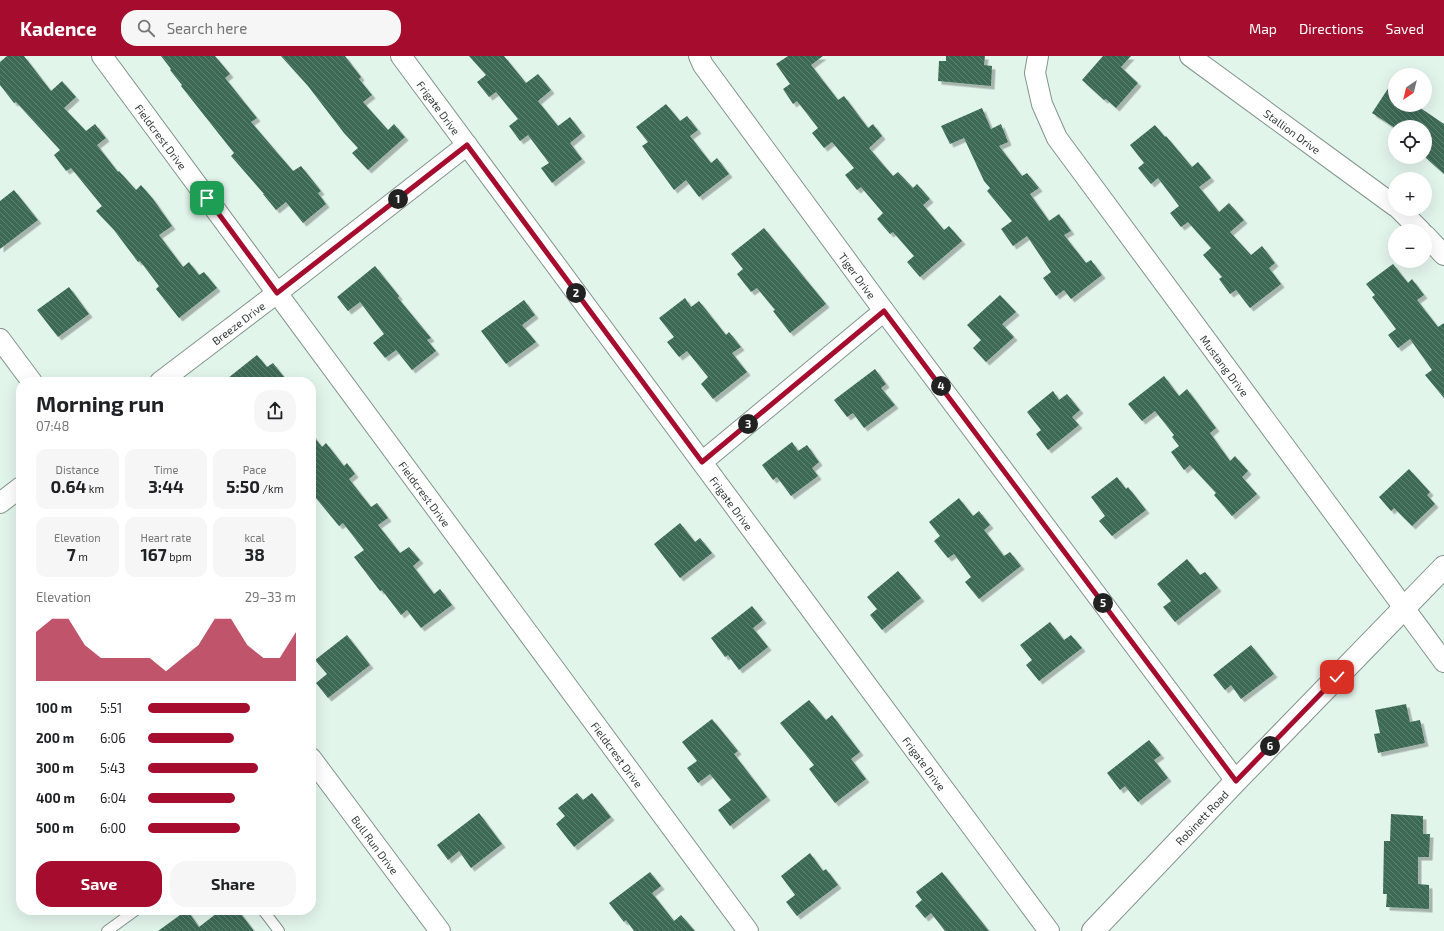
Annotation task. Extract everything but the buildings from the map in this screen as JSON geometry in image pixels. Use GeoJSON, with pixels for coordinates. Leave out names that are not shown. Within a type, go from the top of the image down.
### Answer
{"type":"FeatureCollection","features":[{"type":"Feature","properties":{"kind":"street","name":"Fieldcrest Drive"},"geometry":{"type":"LineString","coordinates":[[102,56],[748,931]]}},
{"type":"Feature","properties":{"kind":"street","name":"Frigate Drive"},"geometry":{"type":"LineString","coordinates":[[401,56],[1049,931]]}},
{"type":"Feature","properties":{"kind":"street","name":"Tiger Drive"},"geometry":{"type":"LineString","coordinates":[[699,56],[703,64],[884,311],[1236,781]]}},
{"type":"Feature","properties":{"kind":"street","name":"Mustang Drive"},"geometry":{"type":"LineString","coordinates":[[1038,56],[1035,73],[1042,104],[1057,138],[1444,662]]}},
{"type":"Feature","properties":{"kind":"street","name":"Stallion Drive"},"geometry":{"type":"LineString","coordinates":[[1190,56],[1388,201]]}},
{"type":"Feature","properties":{"kind":"street","name":"Breeze Drive"},"geometry":{"type":"LineString","coordinates":[[167,377],[467,145]]}},
{"type":"Feature","properties":{"kind":"street"},"geometry":{"type":"LineString","coordinates":[[1406,216],[1414,224]]}},
{"type":"Feature","properties":{"kind":"street"},"geometry":{"type":"LineString","coordinates":[[1432,242],[1444,255]]}},
{"type":"Feature","properties":{"kind":"street"},"geometry":{"type":"LineString","coordinates":[[702,462],[884,311]]}},
{"type":"Feature","properties":{"kind":"street"},"geometry":{"type":"LineString","coordinates":[[0,339],[28,377]]}},
{"type":"Feature","properties":{"kind":"street"},"geometry":{"type":"LineString","coordinates":[[0,503],[16,491]]}},
{"type":"Feature","properties":{"kind":"street","name":"Robinett Road"},"geometry":{"type":"LineString","coordinates":[[1093,931],[1444,567]]}},
{"type":"Feature","properties":{"kind":"street","name":"Bull Run Drive"},"geometry":{"type":"LineString","coordinates":[[316,771],[440,931]]}},
{"type":"Feature","properties":{"kind":"lane"},"geometry":{"type":"LineString","coordinates":[[107,931],[129,915]]}},
{"type":"Feature","properties":{"kind":"lane"},"geometry":{"type":"LineString","coordinates":[[267,915],[279,931]]}},
{"type":"Feature","properties":{"kind":"route"},"geometry":{"type":"LineString","coordinates":[[207,198],[277,293],[467,145],[702,462],[884,311],[1236,781],[1337,677]]}}]}
